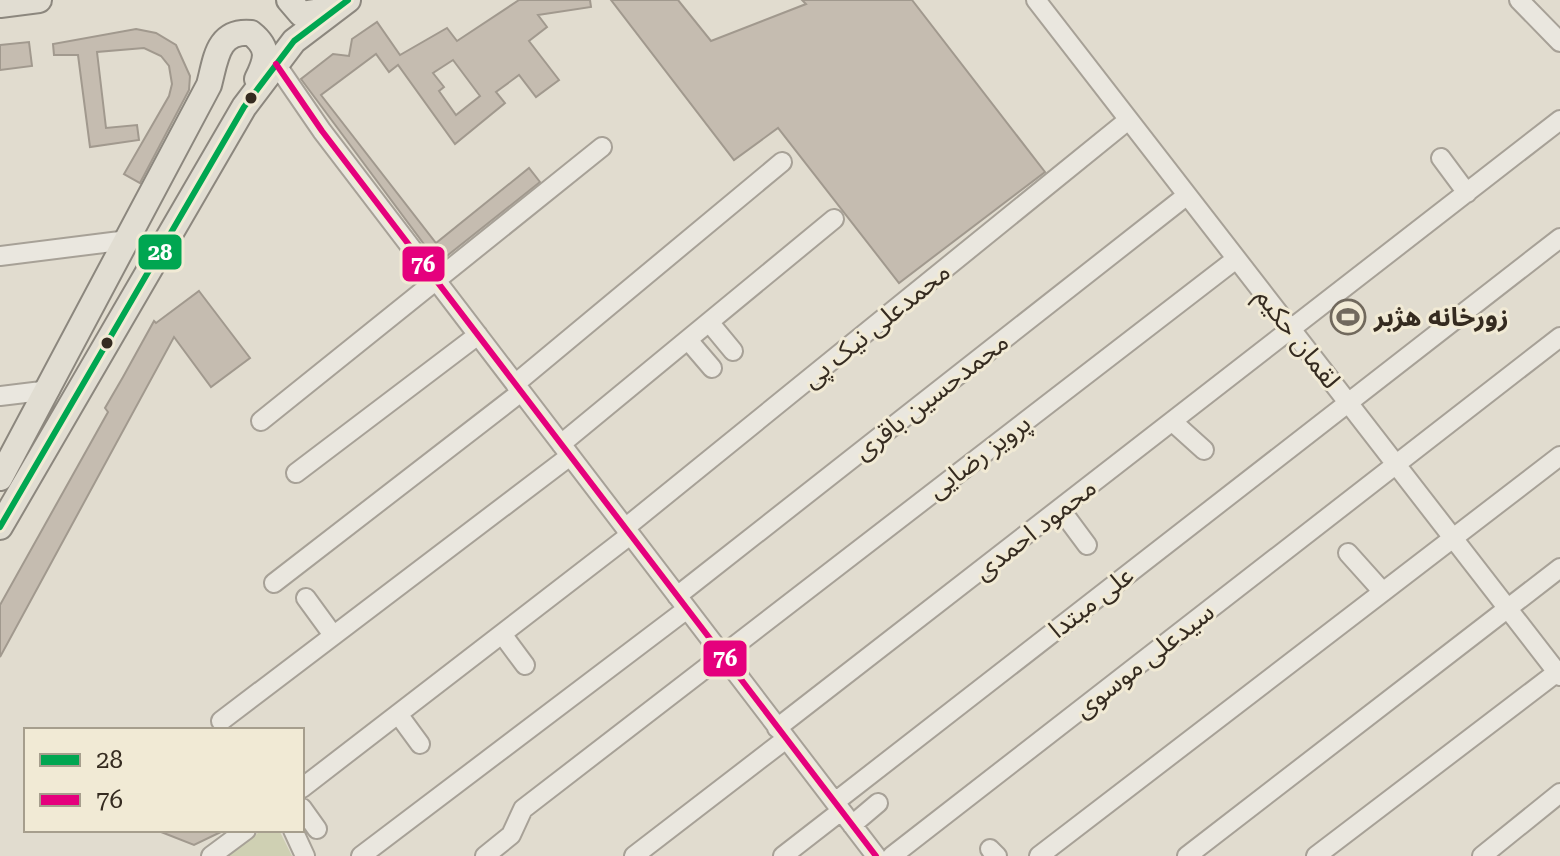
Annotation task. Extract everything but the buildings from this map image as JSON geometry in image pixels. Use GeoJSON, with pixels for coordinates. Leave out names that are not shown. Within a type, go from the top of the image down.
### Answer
{"type":"FeatureCollection","features":[{"type":"Feature","properties":{"kind":"main road"},"geometry":{"type":"LineString","coordinates":[[0,5],[39,0]]}},
{"type":"Feature","properties":{"kind":"main road"},"geometry":{"type":"LineString","coordinates":[[289,0],[301,14],[342,4]]}},
{"type":"Feature","properties":{"kind":"main road"},"geometry":{"type":"LineString","coordinates":[[244,107],[294,41],[342,4]]}},
{"type":"Feature","properties":{"kind":"main road"},"geometry":{"type":"LineString","coordinates":[[0,478],[50,390],[209,85],[221,42],[229,35],[251,33],[266,50],[266,61],[244,107],[0,527]]}},
{"type":"Feature","properties":{"kind":"street","name":"لقمان حکیم"},"geometry":{"type":"LineString","coordinates":[[1036,0],[1559,673]]}},
{"type":"Feature","properties":{"kind":"street"},"geometry":{"type":"LineString","coordinates":[[1519,0],[1560,42]]}},
{"type":"Feature","properties":{"kind":"street"},"geometry":{"type":"LineString","coordinates":[[276,64],[322,131],[876,856]]}},
{"type":"Feature","properties":{"kind":"street","name":"محمود احمدی"},"geometry":{"type":"LineString","coordinates":[[634,856],[1061,510],[1560,120]]}},
{"type":"Feature","properties":{"kind":"street","name":"محمدعلی نیک پی"},"geometry":{"type":"LineString","coordinates":[[304,786],[502,634],[1127,121]]}},
{"type":"Feature","properties":{"kind":"street"},"geometry":{"type":"LineString","coordinates":[[261,421],[438,283],[602,147]]}},
{"type":"Feature","properties":{"kind":"street"},"geometry":{"type":"LineString","coordinates":[[1441,158],[1467,193]]}},
{"type":"Feature","properties":{"kind":"street"},"geometry":{"type":"LineString","coordinates":[[274,583],[518,388],[782,162]]}},
{"type":"Feature","properties":{"kind":"street","name":"محمدحسین باقری"},"geometry":{"type":"LineString","coordinates":[[361,856],[682,603],[1186,196]]}},
{"type":"Feature","properties":{"kind":"street"},"geometry":{"type":"LineString","coordinates":[[221,721],[565,450],[688,340],[834,219]]}},
{"type":"Feature","properties":{"kind":"street","name":"علی مبتدا"},"geometry":{"type":"LineString","coordinates":[[843,813],[1347,401],[1560,238]]}},
{"type":"Feature","properties":{"kind":"street"},"geometry":{"type":"LineString","coordinates":[[0,256],[128,240]]}},
{"type":"Feature","properties":{"kind":"street","name":"پرویز رضایی"},"geometry":{"type":"LineString","coordinates":[[485,856],[511,835],[523,809],[1236,259]]}},
{"type":"Feature","properties":{"kind":"street"},"geometry":{"type":"LineString","coordinates":[[709,322],[733,351]]}},
{"type":"Feature","properties":{"kind":"street"},"geometry":{"type":"LineString","coordinates":[[296,473],[478,335]]}},
{"type":"Feature","properties":{"kind":"street","name":"سیدعلی موسوی"},"geometry":{"type":"LineString","coordinates":[[892,856],[1560,337]]}},
{"type":"Feature","properties":{"kind":"street"},"geometry":{"type":"LineString","coordinates":[[688,340],[712,368]]}},
{"type":"Feature","properties":{"kind":"street"},"geometry":{"type":"LineString","coordinates":[[0,396],[50,390]]}},
{"type":"Feature","properties":{"kind":"street"},"geometry":{"type":"LineString","coordinates":[[1174,423],[1204,450]]}},
{"type":"Feature","properties":{"kind":"street"},"geometry":{"type":"LineString","coordinates":[[1039,856],[1560,456]]}},
{"type":"Feature","properties":{"kind":"street"},"geometry":{"type":"LineString","coordinates":[[1061,510],[1087,545]]}},
{"type":"Feature","properties":{"kind":"street"},"geometry":{"type":"LineString","coordinates":[[1348,553],[1383,592]]}},
{"type":"Feature","properties":{"kind":"street"},"geometry":{"type":"LineString","coordinates":[[1187,856],[1560,568]]}},
{"type":"Feature","properties":{"kind":"street"},"geometry":{"type":"LineString","coordinates":[[306,598],[333,635]]}},
{"type":"Feature","properties":{"kind":"street"},"geometry":{"type":"LineString","coordinates":[[502,634],[525,665]]}},
{"type":"Feature","properties":{"kind":"street"},"geometry":{"type":"LineString","coordinates":[[1316,856],[1559,673]]}},
{"type":"Feature","properties":{"kind":"street"},"geometry":{"type":"LineString","coordinates":[[398,714],[420,744]]}},
{"type":"Feature","properties":{"kind":"street"},"geometry":{"type":"LineString","coordinates":[[1482,856],[1560,793]]}},
{"type":"Feature","properties":{"kind":"street"},"geometry":{"type":"LineString","coordinates":[[783,856],[843,813],[878,803]]}},
{"type":"Feature","properties":{"kind":"street"},"geometry":{"type":"LineString","coordinates":[[304,811],[317,829]]}},
{"type":"Feature","properties":{"kind":"street"},"geometry":{"type":"LineString","coordinates":[[211,856],[243,832]]}},
{"type":"Feature","properties":{"kind":"street"},"geometry":{"type":"LineString","coordinates":[[294,832],[305,856]]}},
{"type":"Feature","properties":{"kind":"green space"},"geometry":{"type":"Polygon","coordinates":[[[259,832],[280,832],[292,856],[228,856],[259,832]]]}},
{"type":"Feature","properties":{"kind":"transit line","name":"28"},"geometry":{"type":"LineString","coordinates":[[0,527],[244,107],[294,41],[348,0]]}},
{"type":"Feature","properties":{"kind":"transit line","name":"76"},"geometry":{"type":"LineString","coordinates":[[276,64],[322,131],[876,856]]}},
{"type":"Feature","properties":{"kind":"place","name":"زورخانه هژبر"},"geometry":{"type":"Point","coordinates":[1348,317]}}]}
